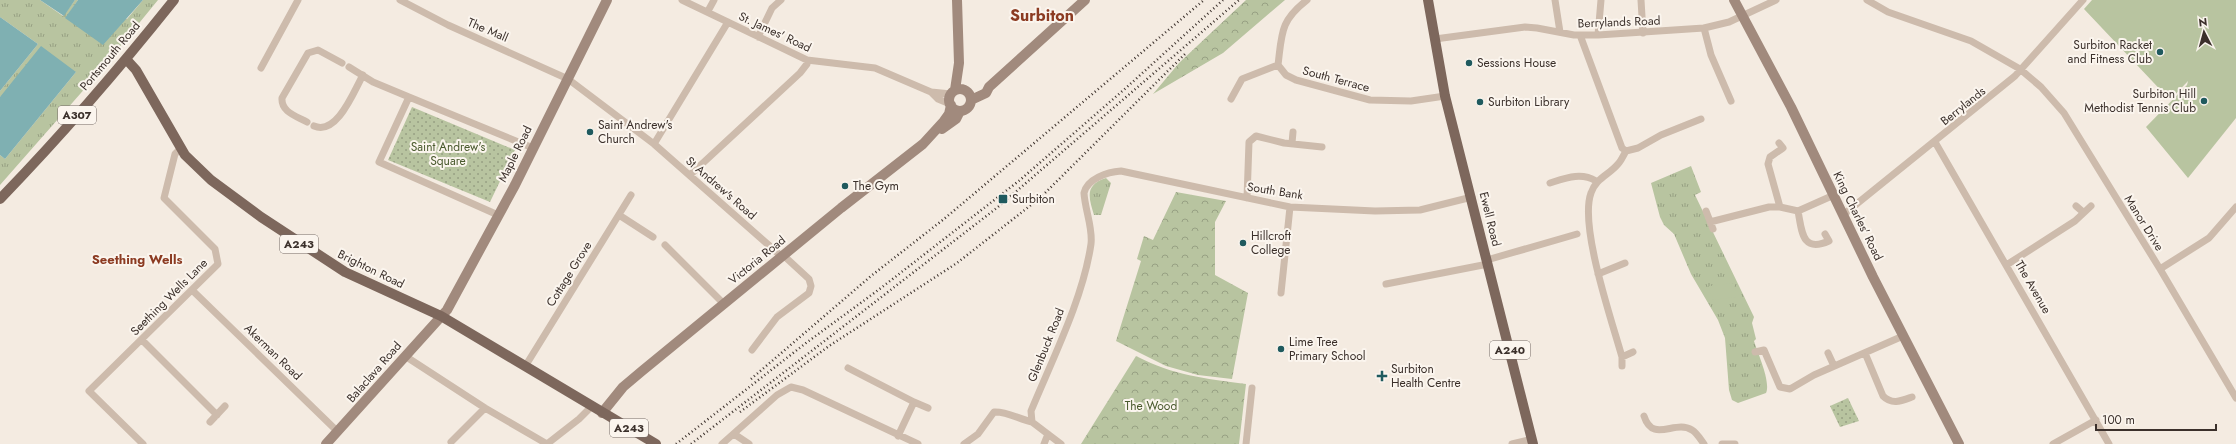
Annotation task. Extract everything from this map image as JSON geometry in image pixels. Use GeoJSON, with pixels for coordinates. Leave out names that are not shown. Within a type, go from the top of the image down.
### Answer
{"type":"FeatureCollection","features":[{"type":"Feature","properties":{"kind":"main road","name":"Portsmouth Road"},"geometry":{"type":"LineString","coordinates":[[0,199],[45,152],[126,59],[174,0]]}},
{"type":"Feature","properties":{"kind":"main road","name":"Ewell Road"},"geometry":{"type":"LineString","coordinates":[[1428,0],[1445,96],[1472,197],[1533,442]]}},
{"type":"Feature","properties":{"kind":"main road","name":"Brighton Road"},"geometry":{"type":"LineString","coordinates":[[126,59],[136,70],[181,148],[196,166],[221,188],[310,251],[345,272],[441,316],[526,365],[591,407],[656,444]]}},
{"type":"Feature","properties":{"kind":"street"},"geometry":{"type":"LineString","coordinates":[[261,68],[298,0]]}},
{"type":"Feature","properties":{"kind":"street","name":"The Mall"},"geometry":{"type":"LineString","coordinates":[[400,0],[448,25],[568,79]]}},
{"type":"Feature","properties":{"kind":"street","name":"Maple Road"},"geometry":{"type":"LineString","coordinates":[[441,316],[447,310],[498,215],[607,0]]}},
{"type":"Feature","properties":{"kind":"street","name":"St. James' Road"},"geometry":{"type":"LineString","coordinates":[[682,0],[708,11],[807,60],[875,68],[931,92],[938,99],[959,97]]}},
{"type":"Feature","properties":{"kind":"street"},"geometry":{"type":"LineString","coordinates":[[708,11],[714,0]]}},
{"type":"Feature","properties":{"kind":"street"},"geometry":{"type":"LineString","coordinates":[[758,37],[772,8],[781,0]]}},
{"type":"Feature","properties":{"kind":"street"},"geometry":{"type":"LineString","coordinates":[[956,0],[960,110]]}},
{"type":"Feature","properties":{"kind":"street","name":"Victoria Road"},"geometry":{"type":"LineString","coordinates":[[959,97],[986,93],[989,87],[1085,0]]}},
{"type":"Feature","properties":{"kind":"street"},"geometry":{"type":"LineString","coordinates":[[1232,99],[1242,79],[1278,65],[1282,29],[1293,11],[1308,0]]}},
{"type":"Feature","properties":{"kind":"street"},"geometry":{"type":"LineString","coordinates":[[1555,0],[1560,32]]}},
{"type":"Feature","properties":{"kind":"street"},"geometry":{"type":"LineString","coordinates":[[1598,35],[1601,0]]}},
{"type":"Feature","properties":{"kind":"street"},"geometry":{"type":"LineString","coordinates":[[1641,0],[1643,33]]}},
{"type":"Feature","properties":{"kind":"street","name":"King Charles' Road"},"geometry":{"type":"LineString","coordinates":[[1734,0],[1791,107],[1903,336],[1959,444]]}},
{"type":"Feature","properties":{"kind":"street","name":"Berrylands Road"},"geometry":{"type":"LineString","coordinates":[[1435,39],[1525,27],[1580,35],[1643,33],[1704,28],[1742,16],[1776,0]]}},
{"type":"Feature","properties":{"kind":"street"},"geometry":{"type":"LineString","coordinates":[[1866,0],[1888,12],[1971,41],[2020,70]]}},
{"type":"Feature","properties":{"kind":"street","name":"Berrylands"},"geometry":{"type":"LineString","coordinates":[[1843,215],[1936,142],[1976,107],[1994,95],[2020,70],[2083,0]]}},
{"type":"Feature","properties":{"kind":"street"},"geometry":{"type":"LineString","coordinates":[[654,144],[728,22]]}},
{"type":"Feature","properties":{"kind":"street"},"geometry":{"type":"LineString","coordinates":[[1704,28],[1711,55],[1731,101]]}},
{"type":"Feature","properties":{"kind":"street"},"geometry":{"type":"LineString","coordinates":[[1580,35],[1622,148],[1626,151]]}},
{"type":"Feature","properties":{"kind":"street"},"geometry":{"type":"LineString","coordinates":[[306,122],[285,110],[282,104],[282,98],[308,53],[318,50],[342,63]]}},
{"type":"Feature","properties":{"kind":"street"},"geometry":{"type":"LineString","coordinates":[[690,175],[800,73],[807,64],[807,60]]}},
{"type":"Feature","properties":{"kind":"street","name":"South Terrace"},"geometry":{"type":"LineString","coordinates":[[1278,65],[1286,74],[1296,80],[1370,100],[1411,100],[1445,96]]}},
{"type":"Feature","properties":{"kind":"street"},"geometry":{"type":"LineString","coordinates":[[349,67],[409,97],[533,148]]}},
{"type":"Feature","properties":{"kind":"street","name":"Manor Drive"},"geometry":{"type":"LineString","coordinates":[[2020,70],[2041,87],[2064,113],[2160,269],[2235,395]]}},
{"type":"Feature","properties":{"kind":"street"},"geometry":{"type":"LineString","coordinates":[[314,126],[321,129],[326,128],[338,120],[363,75]]}},
{"type":"Feature","properties":{"kind":"street","name":"St Andrew's Road"},"geometry":{"type":"LineString","coordinates":[[568,79],[654,144],[809,279],[811,286],[809,293],[777,318],[752,350]]}},
{"type":"Feature","properties":{"kind":"street"},"geometry":{"type":"LineString","coordinates":[[409,97],[379,162],[498,215]]}},
{"type":"Feature","properties":{"kind":"street","name":"Victoria Road"},"geometry":{"type":"LineString","coordinates":[[934,133],[956,118],[960,110],[967,108],[959,97]]}},
{"type":"Feature","properties":{"kind":"street","name":"Victoria Road"},"geometry":{"type":"LineString","coordinates":[[602,413],[632,379],[782,256],[923,144],[949,114],[959,97]]}},
{"type":"Feature","properties":{"kind":"street"},"geometry":{"type":"LineString","coordinates":[[1622,366],[1622,357],[1598,274],[1588,213],[1590,194],[1596,181],[1617,165],[1626,151],[1638,148],[1661,134],[1701,119]]}},
{"type":"Feature","properties":{"kind":"street"},"geometry":{"type":"LineString","coordinates":[[1292,143],[1293,132]]}},
{"type":"Feature","properties":{"kind":"street"},"geometry":{"type":"LineString","coordinates":[[1247,198],[1249,142],[1251,139],[1256,136],[1322,147]]}},
{"type":"Feature","properties":{"kind":"street","name":"The Avenue"},"geometry":{"type":"LineString","coordinates":[[1936,142],[2008,264],[2110,444]]}},
{"type":"Feature","properties":{"kind":"street","name":"Seething Wells Lane"},"geometry":{"type":"LineString","coordinates":[[143,444],[89,391],[218,264],[215,249],[164,198],[175,154],[181,148]]}},
{"type":"Feature","properties":{"kind":"street"},"geometry":{"type":"LineString","coordinates":[[1780,207],[1768,164],[1770,157],[1782,148]]}},
{"type":"Feature","properties":{"kind":"street","name":"South Bank"},"geometry":{"type":"LineString","coordinates":[[1084,193],[1090,182],[1112,172],[1121,171],[1290,207],[1375,211],[1420,210],[1472,197]]}},
{"type":"Feature","properties":{"kind":"street"},"geometry":{"type":"LineString","coordinates":[[1550,182],[1576,176],[1588,176],[1596,181]]}},
{"type":"Feature","properties":{"kind":"street","name":"Glenbuck Road"},"geometry":{"type":"LineString","coordinates":[[1032,422],[1031,411],[1068,320],[1089,254],[1091,243],[1084,193]]}},
{"type":"Feature","properties":{"kind":"street","name":"Cottage Grove"},"geometry":{"type":"LineString","coordinates":[[526,365],[631,194]]}},
{"type":"Feature","properties":{"kind":"street"},"geometry":{"type":"LineString","coordinates":[[1706,211],[1712,225],[1737,214],[1780,207],[1798,211],[1834,195]]}},
{"type":"Feature","properties":{"kind":"street"},"geometry":{"type":"LineString","coordinates":[[2076,206],[2083,212]]}},
{"type":"Feature","properties":{"kind":"street"},"geometry":{"type":"LineString","coordinates":[[2008,264],[2075,221],[2091,206]]}},
{"type":"Feature","properties":{"kind":"street"},"geometry":{"type":"LineString","coordinates":[[1281,293],[1290,207]]}},
{"type":"Feature","properties":{"kind":"street"},"geometry":{"type":"LineString","coordinates":[[2160,269],[2209,238],[2236,207]]}},
{"type":"Feature","properties":{"kind":"street"},"geometry":{"type":"LineString","coordinates":[[1798,211],[1803,237],[1810,244],[1818,246],[1830,243],[1825,234]]}},
{"type":"Feature","properties":{"kind":"street"},"geometry":{"type":"LineString","coordinates":[[619,215],[653,237]]}},
{"type":"Feature","properties":{"kind":"street"},"geometry":{"type":"LineString","coordinates":[[1386,284],[1488,262],[1577,234]]}},
{"type":"Feature","properties":{"kind":"street"},"geometry":{"type":"LineString","coordinates":[[665,245],[724,304]]}},
{"type":"Feature","properties":{"kind":"street"},"geometry":{"type":"LineString","coordinates":[[1598,274],[1625,263]]}},
{"type":"Feature","properties":{"kind":"street","name":"Akerman Road"},"geometry":{"type":"LineString","coordinates":[[192,290],[337,431]]}},
{"type":"Feature","properties":{"kind":"street","name":"Balaclava Road"},"geometry":{"type":"LineString","coordinates":[[326,444],[441,316]]}},
{"type":"Feature","properties":{"kind":"street"},"geometry":{"type":"LineString","coordinates":[[1755,352],[1764,350],[1780,386],[1790,389],[1834,366],[1903,336]]}},
{"type":"Feature","properties":{"kind":"street"},"geometry":{"type":"LineString","coordinates":[[142,340],[217,415]]}},
{"type":"Feature","properties":{"kind":"street"},"geometry":{"type":"LineString","coordinates":[[1622,357],[1633,352]]}},
{"type":"Feature","properties":{"kind":"street"},"geometry":{"type":"LineString","coordinates":[[1828,353],[1834,366]]}},
{"type":"Feature","properties":{"kind":"street"},"geometry":{"type":"LineString","coordinates":[[1865,353],[1883,396],[1894,402],[1912,397]]}},
{"type":"Feature","properties":{"kind":"street"},"geometry":{"type":"LineString","coordinates":[[405,356],[485,408],[547,444],[579,419],[591,407]]}},
{"type":"Feature","properties":{"kind":"street"},"geometry":{"type":"LineString","coordinates":[[848,368],[861,371],[914,402],[928,408]]}},
{"type":"Feature","properties":{"kind":"street"},"geometry":{"type":"LineString","coordinates":[[722,444],[778,395],[791,387],[803,390],[898,436],[918,444]]}},
{"type":"Feature","properties":{"kind":"street"},"geometry":{"type":"LineString","coordinates":[[1246,444],[1252,388]]}},
{"type":"Feature","properties":{"kind":"street"},"geometry":{"type":"LineString","coordinates":[[898,436],[914,402]]}},
{"type":"Feature","properties":{"kind":"street"},"geometry":{"type":"LineString","coordinates":[[210,422],[225,406]]}},
{"type":"Feature","properties":{"kind":"street"},"geometry":{"type":"LineString","coordinates":[[451,442],[485,408]]}},
{"type":"Feature","properties":{"kind":"street"},"geometry":{"type":"LineString","coordinates":[[964,444],[978,434],[994,412],[1001,412],[1020,420],[1032,422],[1062,444]]}},
{"type":"Feature","properties":{"kind":"street"},"geometry":{"type":"LineString","coordinates":[[1644,416],[1648,429],[1655,434],[1685,428],[1692,430],[1704,444]]}},
{"type":"Feature","properties":{"kind":"street"},"geometry":{"type":"LineString","coordinates":[[2053,444],[2096,420]]}},
{"type":"Feature","properties":{"kind":"street"},"geometry":{"type":"LineString","coordinates":[[734,434],[749,444]]}},
{"type":"Feature","properties":{"kind":"street"},"geometry":{"type":"LineString","coordinates":[[1044,444],[1048,434]]}},
{"type":"Feature","properties":{"kind":"street"},"geometry":{"type":"LineString","coordinates":[[1512,444],[1533,442]]}},
{"type":"Feature","properties":{"kind":"street"},"geometry":{"type":"LineString","coordinates":[[1722,444],[1736,444]]}},
{"type":"Feature","properties":{"kind":"green space"},"geometry":{"type":"Polygon","coordinates":[[[0,0],[40,0],[63,16],[75,0],[78,0],[66,18],[127,19],[143,0],[158,0],[95,77],[0,185],[0,155],[5,159],[76,72],[0,97],[0,91],[38,44],[0,17],[0,0]]]}},
{"type":"Feature","properties":{"kind":"green space"},"geometry":{"type":"Polygon","coordinates":[[[1246,0],[1285,0],[1223,53],[1153,94],[1179,63],[1246,0]]]}},
{"type":"Feature","properties":{"kind":"green space"},"geometry":{"type":"Polygon","coordinates":[[[2092,0],[2236,0],[2236,118],[2188,178],[2146,127],[2187,85],[2188,81],[2170,100],[2084,9],[2092,0]]]}},
{"type":"Feature","properties":{"kind":"green space","name":"Saint Andrew's Square"},"geometry":{"type":"Polygon","coordinates":[[[412,107],[515,150],[490,202],[388,160],[412,107]]]}},
{"type":"Feature","properties":{"kind":"green space"},"geometry":{"type":"Polygon","coordinates":[[[1691,166],[1701,192],[1695,195],[1754,317],[1752,323],[1756,339],[1754,341],[1767,382],[1766,393],[1738,403],[1732,400],[1729,390],[1725,338],[1718,320],[1691,274],[1674,234],[1664,225],[1660,217],[1651,183],[1691,166]]]}},
{"type":"Feature","properties":{"kind":"green space"},"geometry":{"type":"Polygon","coordinates":[[[1106,178],[1111,183],[1101,215],[1094,215],[1090,198],[1091,188],[1094,184],[1106,178]]]}},
{"type":"Feature","properties":{"kind":"green space"},"geometry":{"type":"Polygon","coordinates":[[[1176,192],[1226,201],[1215,222],[1215,275],[1248,293],[1232,379],[1198,375],[1166,366],[1116,341],[1141,261],[1137,259],[1144,236],[1153,240],[1176,192]]]}},
{"type":"Feature","properties":{"kind":"green space"},"geometry":{"type":"Polygon","coordinates":[[[1734,283],[1736,297],[1711,300],[1709,286],[1734,283]]]}},
{"type":"Feature","properties":{"kind":"green space","name":"The Wood"},"geometry":{"type":"Polygon","coordinates":[[[1136,356],[1150,363],[1177,372],[1203,378],[1246,384],[1239,444],[1081,444],[1136,356]]]}},
{"type":"Feature","properties":{"kind":"green space"},"geometry":{"type":"Polygon","coordinates":[[[1848,398],[1859,421],[1840,427],[1830,406],[1848,398]]]}},
{"type":"Feature","properties":{"kind":"water"},"geometry":{"type":"Polygon","coordinates":[[[40,0],[75,0],[64,16],[40,0]]]}},
{"type":"Feature","properties":{"kind":"water"},"geometry":{"type":"Polygon","coordinates":[[[78,0],[143,0],[103,45],[65,18],[78,0]]]}},
{"type":"Feature","properties":{"kind":"water"},"geometry":{"type":"Polygon","coordinates":[[[0,17],[38,44],[0,91],[0,17]]]}},
{"type":"Feature","properties":{"kind":"water"},"geometry":{"type":"Polygon","coordinates":[[[41,46],[76,72],[5,159],[0,155],[0,97],[41,46]]]}},
{"type":"Feature","properties":{"kind":"railway"},"geometry":{"type":"LineString","coordinates":[[751,379],[871,276],[944,219],[1204,0]]}},
{"type":"Feature","properties":{"kind":"railway"},"geometry":{"type":"LineString","coordinates":[[676,444],[1020,180],[1127,87],[1223,0]]}},
{"type":"Feature","properties":{"kind":"railway"},"geometry":{"type":"LineString","coordinates":[[691,444],[998,207],[1239,0]]}},
{"type":"Feature","properties":{"kind":"railway"},"geometry":{"type":"LineString","coordinates":[[740,412],[829,346],[957,263],[1040,198],[1187,52]]}},
{"type":"Feature","properties":{"kind":"place","name":"Surbiton Racket and Fitness Club"},"geometry":{"type":"Point","coordinates":[2160,52]}},
{"type":"Feature","properties":{"kind":"place","name":"Sessions House"},"geometry":{"type":"Point","coordinates":[1469,63]}},
{"type":"Feature","properties":{"kind":"place","name":"Surbiton Hill Methodist Tennis Club"},"geometry":{"type":"Point","coordinates":[2204,101]}},
{"type":"Feature","properties":{"kind":"place","name":"Surbiton Library"},"geometry":{"type":"Point","coordinates":[1480,102]}},
{"type":"Feature","properties":{"kind":"place","name":"Saint Andrew's Church"},"geometry":{"type":"Point","coordinates":[590,132]}},
{"type":"Feature","properties":{"kind":"place","name":"The Gym"},"geometry":{"type":"Point","coordinates":[845,186]}},
{"type":"Feature","properties":{"kind":"place","name":"Surbiton"},"geometry":{"type":"Point","coordinates":[1003,199]}},
{"type":"Feature","properties":{"kind":"place","name":"Hillcroft College"},"geometry":{"type":"Point","coordinates":[1243,243]}},
{"type":"Feature","properties":{"kind":"place","name":"Lime Tree Primary School"},"geometry":{"type":"Point","coordinates":[1281,349]}},
{"type":"Feature","properties":{"kind":"place","name":"Surbiton Health Centre"},"geometry":{"type":"Point","coordinates":[1382,376]}},
{"type":"Feature","properties":{"kind":"district","name":"Surbiton"},"geometry":{"type":"Point","coordinates":[1042,15]}},
{"type":"Feature","properties":{"kind":"district","name":"Seething Wells"},"geometry":{"type":"Point","coordinates":[137,259]}}]}
